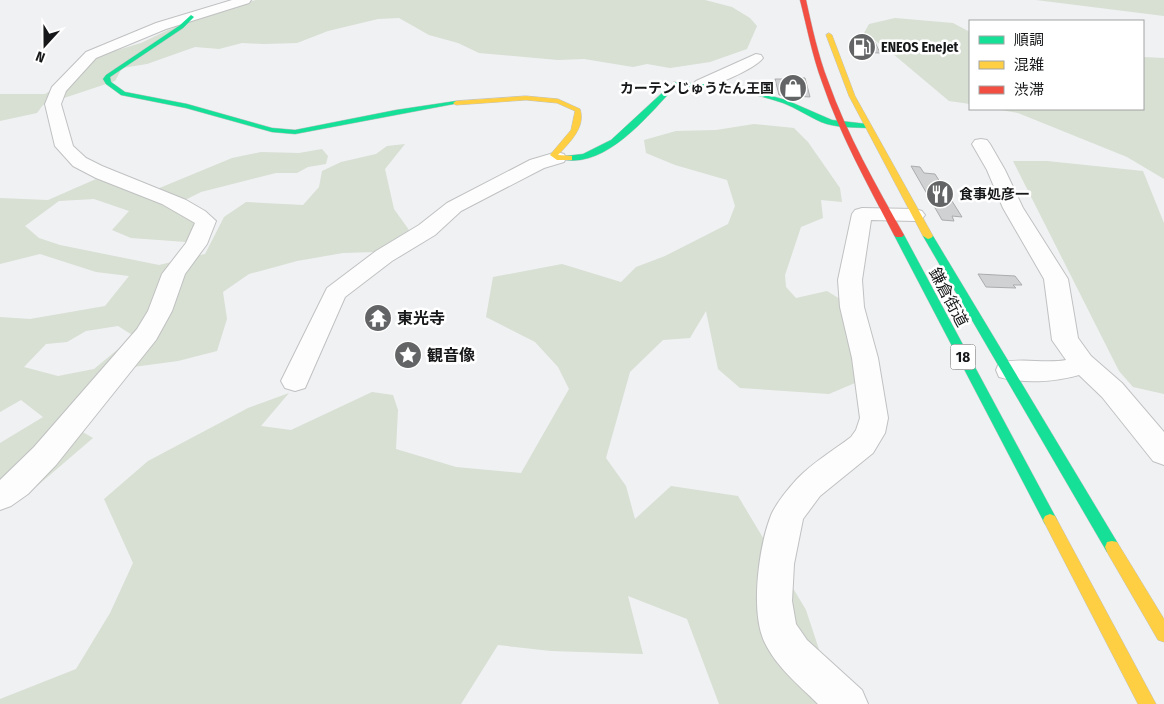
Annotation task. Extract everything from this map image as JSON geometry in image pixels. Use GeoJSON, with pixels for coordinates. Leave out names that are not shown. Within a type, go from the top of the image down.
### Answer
{"type":"FeatureCollection","features":[{"type":"Feature","properties":{"kind":"main road","name":"鎌倉街道"},"geometry":{"type":"LineString","coordinates":[[803,0],[818,61],[842,125],[886,214],[1147,704]]}},
{"type":"Feature","properties":{"kind":"main road"},"geometry":{"type":"LineString","coordinates":[[191,17],[181,27],[108,76],[106,79],[108,83],[118,92],[131,96],[187,106],[272,130],[286,132],[295,132],[345,120],[499,98],[567,102],[578,110],[579,121],[576,130],[554,155],[557,158],[571,160],[596,153],[612,143],[674,84],[701,84],[786,102],[820,118],[842,125],[867,126]]}},
{"type":"Feature","properties":{"kind":"main road","name":"鎌倉街道"},"geometry":{"type":"LineString","coordinates":[[826,27],[852,96],[916,215],[1164,634]]}},
{"type":"Feature","properties":{"kind":"street"},"geometry":{"type":"LineString","coordinates":[[0,497],[17,485],[31,471],[147,334],[160,311],[174,274],[196,244],[206,221],[152,192],[105,176],[84,166],[64,147],[53,104],[54,98],[68,78],[91,55],[133,37],[246,0]]}},
{"type":"Feature","properties":{"kind":"street"},"geometry":{"type":"LineString","coordinates":[[701,84],[756,58]]}},
{"type":"Feature","properties":{"kind":"street"},"geometry":{"type":"LineString","coordinates":[[981,144],[996,170],[1012,208],[1056,278],[1065,340],[1082,363],[1112,390],[1164,453]]}},
{"type":"Feature","properties":{"kind":"street"},"geometry":{"type":"LineString","coordinates":[[296,381],[335,293],[384,256],[427,230],[442,215],[459,203],[537,164],[557,158]]}},
{"type":"Feature","properties":{"kind":"street"},"geometry":{"type":"LineString","coordinates":[[848,704],[794,654],[778,630],[774,601],[776,570],[788,515],[809,487],[862,445],[870,433],[874,418],[872,394],[852,307],[850,280],[862,214],[916,215]]}},
{"type":"Feature","properties":{"kind":"street"},"geometry":{"type":"LineString","coordinates":[[1008,370],[1054,371],[1072,369],[1082,363]]}},
{"type":"Feature","properties":{"kind":"shaded area"},"geometry":{"type":"Polygon","coordinates":[[[256,0],[705,0],[732,7],[750,18],[757,26],[747,49],[710,62],[670,68],[647,64],[633,67],[584,59],[558,60],[479,53],[458,43],[429,35],[399,18],[378,19],[328,31],[297,43],[242,43],[219,49],[195,47],[147,64],[122,68],[115,81],[43,105],[37,113],[0,121],[0,94],[45,94],[79,73],[91,58],[141,43],[168,30],[229,7],[256,0]]]}},
{"type":"Feature","properties":{"kind":"shaded area"},"geometry":{"type":"Polygon","coordinates":[[[1036,0],[1164,0],[1164,16],[1036,0]]]}},
{"type":"Feature","properties":{"kind":"shaded area"},"geometry":{"type":"Polygon","coordinates":[[[895,18],[953,23],[969,31],[969,104],[949,101],[886,48],[864,33],[869,24],[895,18]]]}},
{"type":"Feature","properties":{"kind":"shaded area"},"geometry":{"type":"Polygon","coordinates":[[[1144,57],[1164,58],[1164,179],[1127,157],[1018,113],[1001,110],[1144,110],[1144,57]]]}},
{"type":"Feature","properties":{"kind":"shaded area"},"geometry":{"type":"Polygon","coordinates":[[[754,124],[794,128],[808,142],[840,188],[842,202],[821,200],[823,218],[801,227],[785,275],[786,287],[796,298],[827,291],[866,315],[855,383],[829,394],[740,388],[718,369],[706,311],[690,338],[663,340],[630,372],[606,458],[626,486],[635,519],[671,486],[738,496],[806,610],[837,704],[719,704],[687,619],[628,596],[643,654],[551,651],[498,645],[461,704],[0,704],[0,699],[76,669],[110,613],[133,563],[104,499],[148,461],[248,408],[289,393],[261,426],[291,430],[372,392],[393,395],[398,410],[396,449],[456,467],[521,473],[569,389],[558,367],[535,342],[486,317],[493,277],[562,264],[621,282],[636,267],[665,256],[728,224],[735,206],[727,180],[675,165],[646,153],[644,140],[676,131],[716,130],[754,124]]]}},
{"type":"Feature","properties":{"kind":"shaded area"},"geometry":{"type":"Polygon","coordinates":[[[405,144],[385,169],[394,209],[409,230],[375,252],[343,253],[297,261],[249,274],[223,292],[227,319],[217,351],[178,361],[133,367],[64,421],[93,438],[37,486],[3,487],[0,489],[0,443],[43,417],[21,400],[0,412],[0,317],[30,319],[105,306],[129,276],[96,272],[40,254],[0,264],[0,198],[48,200],[96,179],[145,194],[232,158],[261,152],[299,153],[322,149],[328,156],[326,164],[308,167],[297,173],[276,173],[201,192],[173,206],[197,221],[186,242],[131,238],[112,230],[129,211],[94,199],[59,201],[25,226],[39,238],[60,245],[159,265],[205,254],[224,217],[246,202],[303,205],[319,187],[322,171],[341,162],[376,154],[387,146],[405,144]],[[118,326],[86,331],[67,342],[46,344],[24,367],[58,376],[94,369],[134,336],[118,326]]]}},
{"type":"Feature","properties":{"kind":"shaded area"},"geometry":{"type":"Polygon","coordinates":[[[1013,161],[1047,161],[1143,171],[1164,223],[1164,394],[1133,387],[1119,371],[1013,161]]]}},
{"type":"Feature","properties":{"kind":"building"},"geometry":{"type":"Polygon","coordinates":[[[851,41],[875,42],[880,53],[855,52],[851,41]]]}},
{"type":"Feature","properties":{"kind":"building"},"geometry":{"type":"Polygon","coordinates":[[[789,77],[805,78],[810,97],[779,95],[775,79],[790,79],[789,77]]]}},
{"type":"Feature","properties":{"kind":"building"},"geometry":{"type":"Polygon","coordinates":[[[911,166],[920,167],[924,173],[935,174],[962,217],[952,216],[954,221],[942,220],[911,166]]]}},
{"type":"Feature","properties":{"kind":"building"},"geometry":{"type":"Polygon","coordinates":[[[978,274],[1015,276],[1022,285],[1013,285],[1016,288],[986,287],[978,274]]]}},
{"type":"Feature","properties":{"kind":"traffic: fast"},"geometry":{"type":"LineString","coordinates":[[191,17],[181,27],[108,76],[106,79],[108,83],[123,94],[187,106],[272,130],[295,132],[396,112],[456,103]]}},
{"type":"Feature","properties":{"kind":"traffic: fast"},"geometry":{"type":"LineString","coordinates":[[569,158],[585,156],[614,142],[640,119],[674,84],[716,87],[757,94],[790,103],[829,122],[843,125],[867,126]]}},
{"type":"Feature","properties":{"kind":"traffic: fast"},"geometry":{"type":"LineString","coordinates":[[899,235],[1050,520]]}},
{"type":"Feature","properties":{"kind":"traffic: fast"},"geometry":{"type":"LineString","coordinates":[[928,236],[1112,547]]}},
{"type":"Feature","properties":{"kind":"traffic: slow"},"geometry":{"type":"LineString","coordinates":[[829,35],[852,96],[928,236]]}},
{"type":"Feature","properties":{"kind":"traffic: slow"},"geometry":{"type":"LineString","coordinates":[[456,103],[526,98],[558,101],[578,110],[575,130],[554,155],[557,158],[569,158]]}},
{"type":"Feature","properties":{"kind":"traffic: slow"},"geometry":{"type":"LineString","coordinates":[[1050,520],[1147,704]]}},
{"type":"Feature","properties":{"kind":"traffic: slow"},"geometry":{"type":"LineString","coordinates":[[1112,547],[1164,634]]}},
{"type":"Feature","properties":{"kind":"traffic: jam"},"geometry":{"type":"LineString","coordinates":[[803,0],[825,84],[862,166],[899,235]]}},
{"type":"Feature","properties":{"kind":"place","name":"ENEOS EneJet"},"geometry":{"type":"Point","coordinates":[862,47]}},
{"type":"Feature","properties":{"kind":"place","name":"カーテンじゅうたん王国"},"geometry":{"type":"Point","coordinates":[793,88]}},
{"type":"Feature","properties":{"kind":"place","name":"食事処彦一"},"geometry":{"type":"Point","coordinates":[940,194]}},
{"type":"Feature","properties":{"kind":"place","name":"東光寺"},"geometry":{"type":"Point","coordinates":[378,318]}},
{"type":"Feature","properties":{"kind":"place","name":"観音像"},"geometry":{"type":"Point","coordinates":[408,355]}}]}
